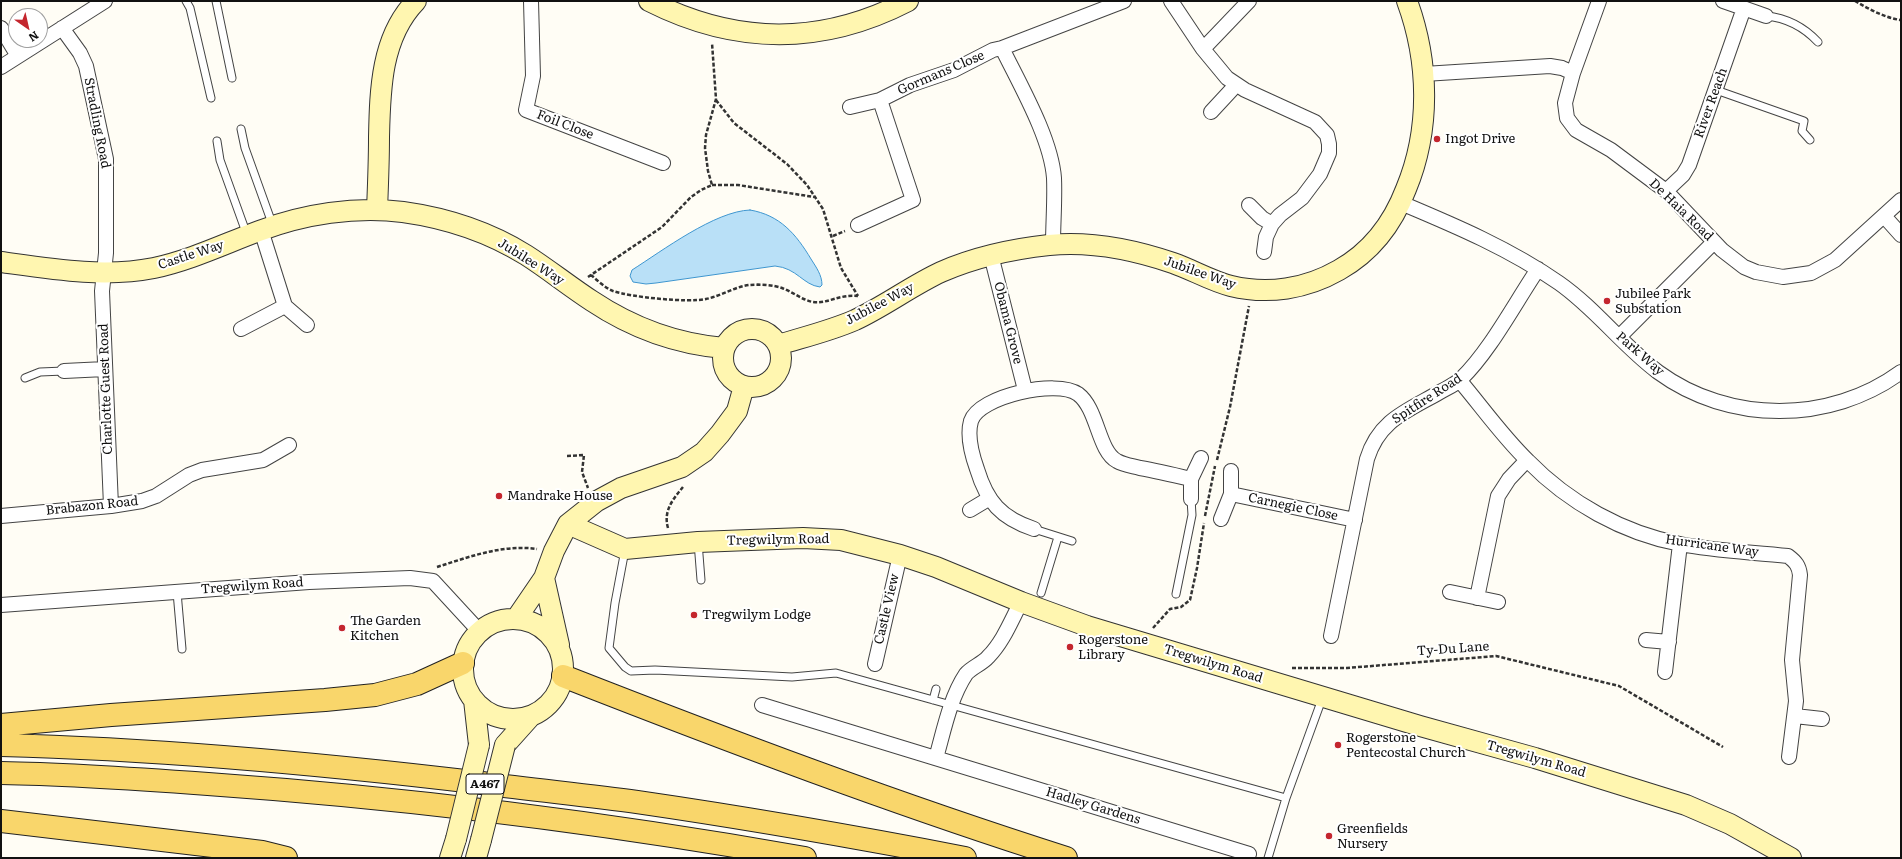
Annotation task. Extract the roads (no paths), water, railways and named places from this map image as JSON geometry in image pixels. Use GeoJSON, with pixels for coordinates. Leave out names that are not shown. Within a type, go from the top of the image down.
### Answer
{"type":"FeatureCollection","features":[{"type":"Feature","properties":{"kind":"main road"},"geometry":{"type":"LineString","coordinates":[[1,725],[118,714],[325,700],[375,695],[417,684],[464,664]]}},
{"type":"Feature","properties":{"kind":"main road"},"geometry":{"type":"LineString","coordinates":[[563,668],[842,782],[965,826],[1066,858]]}},
{"type":"Feature","properties":{"kind":"main road","name":"A467"},"geometry":{"type":"LineString","coordinates":[[1,745],[155,752],[374,770],[636,802],[846,835],[965,858]]}},
{"type":"Feature","properties":{"kind":"main road","name":"A467"},"geometry":{"type":"LineString","coordinates":[[1,773],[284,789],[376,798],[579,821],[805,858]]}},
{"type":"Feature","properties":{"kind":"main road"},"geometry":{"type":"LineString","coordinates":[[1,821],[262,852],[286,858]]}},
{"type":"Feature","properties":{"kind":"street"},"geometry":{"type":"LineString","coordinates":[[1,67],[105,1]]}},
{"type":"Feature","properties":{"kind":"street","name":"Foil Close"},"geometry":{"type":"LineString","coordinates":[[531,1],[533,76],[526,110],[662,163]]}},
{"type":"Feature","properties":{"kind":"street"},"geometry":{"type":"LineString","coordinates":[[649,1],[690,20],[712,26],[756,34],[802,34],[824,31],[861,22],[908,1]]}},
{"type":"Feature","properties":{"kind":"street","name":"Gormans Close"},"geometry":{"type":"LineString","coordinates":[[850,107],[880,100],[910,85],[954,70],[984,54],[1124,1]]}},
{"type":"Feature","properties":{"kind":"street"},"geometry":{"type":"LineString","coordinates":[[1171,1],[1203,49],[1220,71],[1236,85],[1315,122],[1324,131],[1329,144],[1329,153],[1326,162],[1312,187],[1302,198],[1280,215],[1272,224],[1266,236],[1264,252]]}},
{"type":"Feature","properties":{"kind":"street"},"geometry":{"type":"LineString","coordinates":[[1203,49],[1249,1]]}},
{"type":"Feature","properties":{"kind":"street","name":"Jubilee Way"},"geometry":{"type":"LineString","coordinates":[[778,345],[816,334],[848,322],[884,305],[942,272],[991,255],[1053,245],[1100,247],[1124,250],[1173,263],[1231,286],[1269,291],[1288,289],[1316,281],[1349,265],[1366,251],[1380,235],[1401,203],[1415,165],[1420,143],[1423,121],[1424,74],[1417,34],[1407,1]]}},
{"type":"Feature","properties":{"kind":"street","name":"De Haia Road"},"geometry":{"type":"LineString","coordinates":[[1599,1],[1573,73],[1565,110],[1570,124],[1576,130],[1611,150],[1666,192],[1714,242],[1733,259],[1756,272],[1782,278],[1796,277],[1811,273],[1835,260],[1901,200]]}},
{"type":"Feature","properties":{"kind":"street"},"geometry":{"type":"LineString","coordinates":[[1723,1],[1766,16]]}},
{"type":"Feature","properties":{"kind":"street"},"geometry":{"type":"LineString","coordinates":[[377,210],[380,93],[383,69],[390,46],[400,24],[413,2]]}},
{"type":"Feature","properties":{"kind":"street","name":"River Reach"},"geometry":{"type":"LineString","coordinates":[[1666,192],[1679,179],[1689,165],[1744,8]]}},
{"type":"Feature","properties":{"kind":"street"},"geometry":{"type":"LineString","coordinates":[[1,28],[18,56]]}},
{"type":"Feature","properties":{"kind":"street","name":"Stradling Road"},"geometry":{"type":"LineString","coordinates":[[62,28],[80,53],[86,66],[104,146],[107,173],[106,253],[104,272]]}},
{"type":"Feature","properties":{"kind":"street"},"geometry":{"type":"LineString","coordinates":[[1002,48],[1040,128],[1050,160],[1054,177],[1053,245]]}},
{"type":"Feature","properties":{"kind":"street"},"geometry":{"type":"LineString","coordinates":[[1424,74],[1550,66],[1562,68],[1573,73]]}},
{"type":"Feature","properties":{"kind":"street"},"geometry":{"type":"LineString","coordinates":[[1211,112],[1236,85]]}},
{"type":"Feature","properties":{"kind":"street"},"geometry":{"type":"LineString","coordinates":[[858,225],[913,200],[880,100]]}},
{"type":"Feature","properties":{"kind":"street","name":"Park Way"},"geometry":{"type":"LineString","coordinates":[[1401,203],[1481,237],[1538,269],[1580,299],[1646,362],[1679,385],[1721,403],[1754,410],[1790,411],[1826,406],[1860,395],[1901,372]]}},
{"type":"Feature","properties":{"kind":"street"},"geometry":{"type":"LineString","coordinates":[[1249,205],[1262,218],[1272,224]]}},
{"type":"Feature","properties":{"kind":"street","name":"Jubilee Way"},"geometry":{"type":"LineString","coordinates":[[377,210],[424,216],[446,221],[486,235],[525,254],[612,313],[650,330],[681,341],[704,346],[724,348]]}},
{"type":"Feature","properties":{"kind":"street","name":"Castle Way"},"geometry":{"type":"LineString","coordinates":[[1,262],[63,270],[104,272],[153,268],[180,262],[260,231],[320,215],[377,210]]}},
{"type":"Feature","properties":{"kind":"street"},"geometry":{"type":"LineString","coordinates":[[1884,216],[1901,235]]}},
{"type":"Feature","properties":{"kind":"street"},"geometry":{"type":"LineString","coordinates":[[260,231],[285,306],[307,325]]}},
{"type":"Feature","properties":{"kind":"street"},"geometry":{"type":"LineString","coordinates":[[1619,336],[1714,242]]}},
{"type":"Feature","properties":{"kind":"street","name":"Obama Grove"},"geometry":{"type":"LineString","coordinates":[[991,255],[1025,390]]}},
{"type":"Feature","properties":{"kind":"street","name":"Spitfire Road"},"geometry":{"type":"LineString","coordinates":[[1331,636],[1371,445],[1380,431],[1393,419],[1460,380],[1482,354],[1538,269]]}},
{"type":"Feature","properties":{"kind":"street","name":"Charlotte Guest Road"},"geometry":{"type":"LineString","coordinates":[[104,272],[102,291],[111,506]]}},
{"type":"Feature","properties":{"kind":"street"},"geometry":{"type":"LineString","coordinates":[[241,329],[285,306]]}},
{"type":"Feature","properties":{"kind":"street"},"geometry":{"type":"LineString","coordinates":[[750,329],[761,330],[771,336],[778,345],[781,355],[780,366],[775,376],[766,383],[755,386],[744,386],[734,380],[726,371],[723,360],[724,348],[730,338],[739,332],[750,329]]}},
{"type":"Feature","properties":{"kind":"street"},"geometry":{"type":"LineString","coordinates":[[64,371],[105,369]]}},
{"type":"Feature","properties":{"kind":"street","name":"Hurricane Way"},"geometry":{"type":"LineString","coordinates":[[1460,380],[1527,460],[1556,487],[1590,510],[1635,530],[1680,544],[1788,556],[1795,561],[1799,568],[1800,575],[1792,660],[1796,692],[1789,757]]}},
{"type":"Feature","properties":{"kind":"street"},"geometry":{"type":"LineString","coordinates":[[516,619],[544,578],[554,551],[568,524],[597,501],[621,488],[682,467],[704,452],[737,411],[744,386]]}},
{"type":"Feature","properties":{"kind":"street"},"geometry":{"type":"LineString","coordinates":[[1034,529],[1016,523],[1006,517],[990,498],[983,486],[974,462],[970,429],[976,412],[983,406],[1025,390],[1059,388],[1069,389],[1077,394],[1089,407],[1107,450],[1116,461],[1191,479]]}},
{"type":"Feature","properties":{"kind":"street","name":"Brabazon Road"},"geometry":{"type":"LineString","coordinates":[[1,516],[111,506],[142,501],[156,496],[189,475],[202,470],[263,460],[289,445]]}},
{"type":"Feature","properties":{"kind":"street"},"geometry":{"type":"LineString","coordinates":[[1191,499],[1191,479],[1200,458]]}},
{"type":"Feature","properties":{"kind":"street"},"geometry":{"type":"LineString","coordinates":[[1477,598],[1498,496],[1509,479],[1527,460]]}},
{"type":"Feature","properties":{"kind":"street","name":"Carnegie Close"},"geometry":{"type":"LineString","coordinates":[[1221,519],[1231,494],[1231,471]]}},
{"type":"Feature","properties":{"kind":"street","name":"Carnegie Close"},"geometry":{"type":"LineString","coordinates":[[1231,494],[1355,520]]}},
{"type":"Feature","properties":{"kind":"street"},"geometry":{"type":"LineString","coordinates":[[970,510],[990,498]]}},
{"type":"Feature","properties":{"kind":"street","name":"Tregwilym Road"},"geometry":{"type":"LineString","coordinates":[[568,524],[626,549],[689,543],[757,539],[811,538],[841,540],[900,554],[936,566],[1021,602],[1087,626],[1550,763],[1686,805],[1730,824],[1790,858]]}},
{"type":"Feature","properties":{"kind":"street"},"geometry":{"type":"LineString","coordinates":[[1665,672],[1680,544]]}},
{"type":"Feature","properties":{"kind":"street","name":"Castle View"},"geometry":{"type":"LineString","coordinates":[[875,664],[900,554]]}},
{"type":"Feature","properties":{"kind":"street","name":"Tregwilym Road"},"geometry":{"type":"LineString","coordinates":[[1,605],[309,582],[410,578],[433,581],[480,632]]}},
{"type":"Feature","properties":{"kind":"street"},"geometry":{"type":"LineString","coordinates":[[544,578],[563,668],[556,696],[544,709],[531,716],[514,719],[496,716],[481,707],[474,700],[466,684],[464,664],[470,644],[480,632],[488,626],[505,620],[516,619],[542,628],[557,644],[563,668]]}},
{"type":"Feature","properties":{"kind":"street"},"geometry":{"type":"LineString","coordinates":[[1450,592],[1498,602]]}},
{"type":"Feature","properties":{"kind":"street"},"geometry":{"type":"LineString","coordinates":[[936,758],[952,705],[967,673],[987,658],[1001,642],[1021,602]]}},
{"type":"Feature","properties":{"kind":"street"},"geometry":{"type":"LineString","coordinates":[[1646,640],[1669,642]]}},
{"type":"Feature","properties":{"kind":"street"},"geometry":{"type":"LineString","coordinates":[[450,858],[479,745],[474,700]]}},
{"type":"Feature","properties":{"kind":"street","name":"Hadley Gardens"},"geometry":{"type":"LineString","coordinates":[[762,705],[1250,854]]}},
{"type":"Feature","properties":{"kind":"street"},"geometry":{"type":"LineString","coordinates":[[478,849],[505,745],[531,716]]}},
{"type":"Feature","properties":{"kind":"street"},"geometry":{"type":"LineString","coordinates":[[1794,716],[1822,719]]}},
{"type":"Feature","properties":{"kind":"lane"},"geometry":{"type":"LineString","coordinates":[[186,1],[190,8],[211,98]]}},
{"type":"Feature","properties":{"kind":"lane"},"geometry":{"type":"LineString","coordinates":[[216,1],[232,78]]}},
{"type":"Feature","properties":{"kind":"lane"},"geometry":{"type":"LineString","coordinates":[[1766,16],[1776,17],[1800,25],[1818,42]]}},
{"type":"Feature","properties":{"kind":"lane"},"geometry":{"type":"LineString","coordinates":[[1716,90],[1804,121],[1802,131],[1810,140]]}},
{"type":"Feature","properties":{"kind":"lane"},"geometry":{"type":"LineString","coordinates":[[241,129],[260,231]]}},
{"type":"Feature","properties":{"kind":"lane"},"geometry":{"type":"LineString","coordinates":[[216,141],[220,160],[260,231]]}},
{"type":"Feature","properties":{"kind":"lane"},"geometry":{"type":"LineString","coordinates":[[25,378],[40,372],[64,371]]}},
{"type":"Feature","properties":{"kind":"lane"},"geometry":{"type":"LineString","coordinates":[[1176,594],[1192,515],[1191,499]]}},
{"type":"Feature","properties":{"kind":"lane"},"geometry":{"type":"LineString","coordinates":[[1034,529],[1072,541]]}},
{"type":"Feature","properties":{"kind":"lane"},"geometry":{"type":"LineString","coordinates":[[1041,593],[1058,537]]}},
{"type":"Feature","properties":{"kind":"lane"},"geometry":{"type":"LineString","coordinates":[[689,543],[701,580]]}},
{"type":"Feature","properties":{"kind":"lane"},"geometry":{"type":"LineString","coordinates":[[626,549],[615,603],[609,648],[625,668],[631,671],[654,670],[792,677],[836,673],[1286,798]]}},
{"type":"Feature","properties":{"kind":"lane"},"geometry":{"type":"LineString","coordinates":[[177,592],[182,649]]}},
{"type":"Feature","properties":{"kind":"lane"},"geometry":{"type":"LineString","coordinates":[[933,700],[936,689]]}},
{"type":"Feature","properties":{"kind":"lane"},"geometry":{"type":"LineString","coordinates":[[1268,858],[1286,798],[1322,696]]}},
{"type":"Feature","properties":{"kind":"water"},"geometry":{"type":"Polygon","coordinates":[[[750,210],[770,216],[779,221],[793,234],[818,271],[822,281],[822,285],[820,287],[814,286],[783,267],[775,266],[656,283],[646,284],[633,282],[630,276],[632,270],[689,233],[721,217],[736,212],[750,210]]]}},
{"type":"Feature","properties":{"kind":"place","name":"Ingot Drive"},"geometry":{"type":"Point","coordinates":[1437,139]}},
{"type":"Feature","properties":{"kind":"place","name":"Jubilee Park Substation"},"geometry":{"type":"Point","coordinates":[1607,301]}},
{"type":"Feature","properties":{"kind":"place","name":"Mandrake House"},"geometry":{"type":"Point","coordinates":[499,496]}},
{"type":"Feature","properties":{"kind":"place","name":"Tregwilym Lodge"},"geometry":{"type":"Point","coordinates":[694,615]}},
{"type":"Feature","properties":{"kind":"place","name":"The Garden Kitchen"},"geometry":{"type":"Point","coordinates":[342,628]}},
{"type":"Feature","properties":{"kind":"place","name":"Rogerstone Library"},"geometry":{"type":"Point","coordinates":[1070,647]}},
{"type":"Feature","properties":{"kind":"place","name":"Rogerstone Pentecostal Church"},"geometry":{"type":"Point","coordinates":[1338,745]}},
{"type":"Feature","properties":{"kind":"place","name":"Greenfields Nursery"},"geometry":{"type":"Point","coordinates":[1329,836]}}]}
